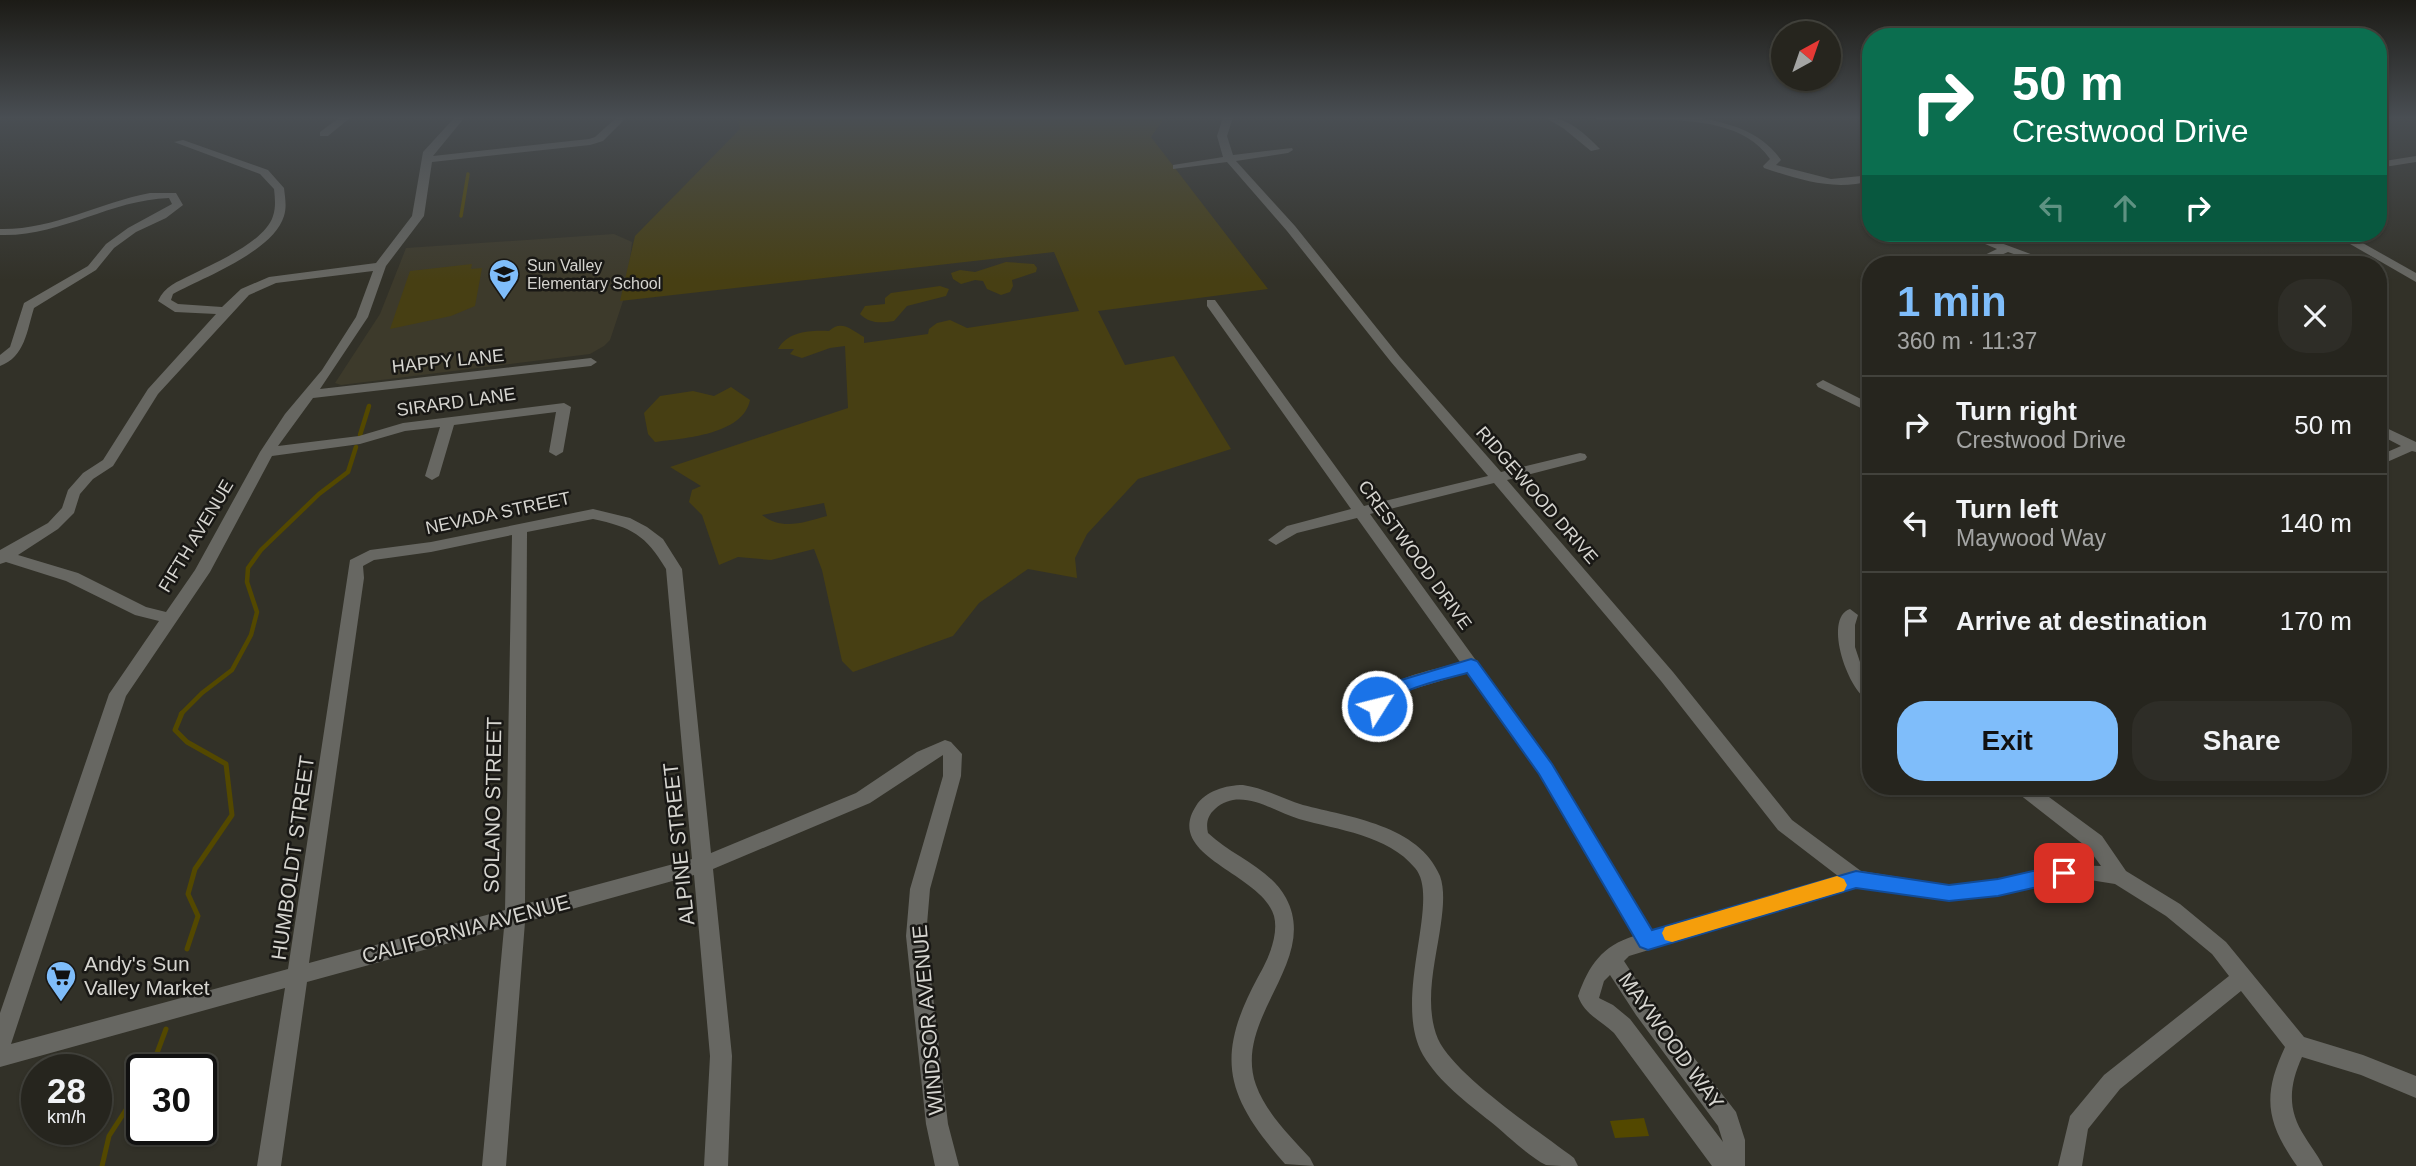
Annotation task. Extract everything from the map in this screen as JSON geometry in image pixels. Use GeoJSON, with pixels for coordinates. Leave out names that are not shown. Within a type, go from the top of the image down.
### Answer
{"type":"FeatureCollection","features":[{"type":"Feature","properties":{"kind":"street"},"geometry":{"type":"LineString","coordinates":[[225,311],[175,308],[164,301],[168,292],[234,257],[262,238],[277,221],[281,204],[279,188],[262,171]]}},
{"type":"Feature","properties":{"kind":"street","name":"FIFTH AVENUE"},"geometry":{"type":"LineString","coordinates":[[0,1045],[118,694],[202,572],[268,452],[362,317],[380,266],[418,216],[424,171]]}},
{"type":"Feature","properties":{"kind":"street","name":"RIDGEWOOD DRIVE"},"geometry":{"type":"LineString","coordinates":[[1240,171],[1289,226],[1375,335],[1495,477],[1668,676],[1770,808],[1804,841],[1856,879]]}},
{"type":"Feature","properties":{"kind":"street"},"geometry":{"type":"LineString","coordinates":[[1786,171],[1830,184],[1862,181]]}},
{"type":"Feature","properties":{"kind":"street"},"geometry":{"type":"LineString","coordinates":[[0,232],[19,235],[45,231],[121,202],[152,194],[172,195],[178,205],[132,230],[110,246],[92,268],[28,306],[16,348],[0,362]]}},
{"type":"Feature","properties":{"kind":"street"},"geometry":{"type":"LineString","coordinates":[[1988,242],[2027,256]]}},
{"type":"Feature","properties":{"kind":"street"},"geometry":{"type":"LineString","coordinates":[[2353,242],[2377,256]]}},
{"type":"Feature","properties":{"kind":"street"},"geometry":{"type":"LineString","coordinates":[[1990,256],[2006,249]]}},
{"type":"Feature","properties":{"kind":"street"},"geometry":{"type":"LineString","coordinates":[[2387,261],[2416,278]]}},
{"type":"Feature","properties":{"kind":"street"},"geometry":{"type":"LineString","coordinates":[[1,557],[53,526],[69,510],[74,493],[88,476],[108,463],[153,392],[245,292],[273,280],[380,266]]}},
{"type":"Feature","properties":{"kind":"street","name":"CRESTWOOD DRIVE"},"geometry":{"type":"LineString","coordinates":[[1211,303],[1545,769],[1648,941]]}},
{"type":"Feature","properties":{"kind":"street","name":"HAPPY LANE"},"geometry":{"type":"LineString","coordinates":[[309,394],[591,362]]}},
{"type":"Feature","properties":{"kind":"street"},"geometry":{"type":"LineString","coordinates":[[1823,384],[1862,404]]}},
{"type":"Feature","properties":{"kind":"street","name":"SIRARD LANE"},"geometry":{"type":"LineString","coordinates":[[268,452],[349,442],[403,427],[564,407],[555,452]]}},
{"type":"Feature","properties":{"kind":"street"},"geometry":{"type":"LineString","coordinates":[[432,476],[448,422]]}},
{"type":"Feature","properties":{"kind":"street"},"geometry":{"type":"LineString","coordinates":[[2387,433],[2414,447]]}},
{"type":"Feature","properties":{"kind":"street"},"geometry":{"type":"LineString","coordinates":[[2387,458],[2414,447]]}},
{"type":"Feature","properties":{"kind":"street"},"geometry":{"type":"LineString","coordinates":[[1276,540],[1293,529],[1580,457]]}},
{"type":"Feature","properties":{"kind":"street","name":"NEVADA STREET"},"geometry":{"type":"LineString","coordinates":[[360,559],[593,514],[625,521],[642,530]]}},
{"type":"Feature","properties":{"kind":"street","name":"SOLANO STREET"},"geometry":{"type":"LineString","coordinates":[[494,1166],[514,916],[520,528]]}},
{"type":"Feature","properties":{"kind":"street","name":"ALPINE STREET"},"geometry":{"type":"LineString","coordinates":[[642,530],[658,543],[674,569],[721,1056],[716,1166]]}},
{"type":"Feature","properties":{"kind":"street"},"geometry":{"type":"LineString","coordinates":[[1,557],[72,577],[141,611],[169,618]]}},
{"type":"Feature","properties":{"kind":"street","name":"HUMBOLDT STREET"},"geometry":{"type":"LineString","coordinates":[[269,1166],[356,578],[355,564],[360,559]]}},
{"type":"Feature","properties":{"kind":"street"},"geometry":{"type":"LineString","coordinates":[[1850,615],[1845,628],[1848,650],[1857,680],[1862,686]]}},
{"type":"Feature","properties":{"kind":"street"},"geometry":{"type":"LineString","coordinates":[[1377,706],[1394,689],[1471,665]]}},
{"type":"Feature","properties":{"kind":"street","name":"WINDSOR AVENUE"},"geometry":{"type":"LineString","coordinates":[[915,762],[946,747],[953,754],[952,776],[920,889],[916,936],[937,1124],[947,1166]]}},
{"type":"Feature","properties":{"kind":"street","name":"CALIFORNIA AVENUE"},"geometry":{"type":"LineString","coordinates":[[0,1057],[704,864],[885,787],[915,762]]}},
{"type":"Feature","properties":{"kind":"street"},"geometry":{"type":"LineString","coordinates":[[1303,1166],[1273,1135],[1253,1101],[1241,1068],[1245,1033],[1253,1009],[1274,971],[1286,922],[1280,904],[1266,885],[1219,854],[1200,836],[1197,821],[1206,804],[1224,795],[1247,792],[1285,808],[1356,826],[1403,844],[1426,866],[1434,895],[1418,1000],[1422,1025],[1430,1047],[1462,1083],[1566,1166]]}},
{"type":"Feature","properties":{"kind":"street"},"geometry":{"type":"LineString","coordinates":[[2033,795],[2095,842],[2119,877],[2173,910],[2219,948],[2297,1045],[2333,1054],[2416,1087]]}},
{"type":"Feature","properties":{"kind":"street","name":"MAYWOOD WAY"},"geometry":{"type":"LineString","coordinates":[[1726,1166],[1622,1026],[1606,1012],[1591,1004],[1588,996],[1596,975],[1622,949],[1856,879],[1949,893],[1998,887],[2064,873],[2090,872],[2119,877]]}},
{"type":"Feature","properties":{"kind":"street","name":"MAYWOOD WAY"},"geometry":{"type":"LineString","coordinates":[[1611,958],[1643,1008],[1728,1120],[1734,1140],[1733,1166]]}},
{"type":"Feature","properties":{"kind":"street"},"geometry":{"type":"LineString","coordinates":[[2070,1166],[2078,1124],[2112,1082],[2178,1026],[2243,977]]}},
{"type":"Feature","properties":{"kind":"street"},"geometry":{"type":"LineString","coordinates":[[2297,1045],[2280,1087],[2278,1109],[2291,1139],[2311,1166]]}},
{"type":"Feature","properties":{"kind":"shaded area"},"geometry":{"type":"Polygon","coordinates":[[[698,171],[1177,171],[1268,289],[1098,311],[1125,365],[1174,356],[1231,449],[1138,479],[1087,534],[1075,558],[1077,578],[1028,569],[979,603],[953,636],[853,672],[842,661],[822,570],[814,549],[771,560],[738,557],[719,565],[702,515],[689,502],[692,490],[701,486],[670,467],[848,408],[845,346],[830,348],[802,358],[790,354],[794,349],[778,349],[794,335],[829,331],[842,326],[864,337],[864,343],[928,334],[929,329],[937,323],[950,320],[967,328],[1079,311],[1054,252],[620,301],[635,236],[698,171]],[[824,503],[762,515],[778,523],[802,523],[827,516],[824,503]]]}},
{"type":"Feature","properties":{"kind":"shaded area","name":"Sun Valley Elementary School"},"geometry":{"type":"Polygon","coordinates":[[[614,234],[632,242],[629,267],[634,268],[610,340],[590,354],[341,385],[335,383],[380,314],[406,248],[614,234]]]}},
{"type":"Feature","properties":{"kind":"shaded area"},"geometry":{"type":"Polygon","coordinates":[[[1006,262],[1034,264],[1036,272],[1012,280],[1010,292],[1001,295],[987,289],[983,281],[961,284],[953,279],[951,273],[960,270],[975,272],[1006,262]]]}},
{"type":"Feature","properties":{"kind":"shaded area"},"geometry":{"type":"Polygon","coordinates":[[[472,264],[471,269],[482,268],[475,306],[451,316],[390,329],[410,271],[472,264]]]}},
{"type":"Feature","properties":{"kind":"shaded area"},"geometry":{"type":"Polygon","coordinates":[[[940,286],[949,289],[946,296],[907,306],[894,321],[876,322],[860,314],[865,306],[885,304],[885,298],[891,293],[940,286]]]}},
{"type":"Feature","properties":{"kind":"shaded area"},"geometry":{"type":"Polygon","coordinates":[[[731,387],[750,400],[745,412],[725,428],[696,436],[655,442],[648,434],[644,413],[660,396],[693,391],[714,396],[731,387]]]}},
{"type":"Feature","properties":{"kind":"shaded area"},"geometry":{"type":"Polygon","coordinates":[[[1644,1118],[1649,1136],[1615,1138],[1610,1121],[1644,1118]]]}},
{"type":"Feature","properties":{"kind":"waterway"},"geometry":{"type":"LineString","coordinates":[[461,216],[468,174]]}},
{"type":"Feature","properties":{"kind":"waterway"},"geometry":{"type":"LineString","coordinates":[[360,435],[369,406]]}},
{"type":"Feature","properties":{"kind":"waterway"},"geometry":{"type":"LineString","coordinates":[[182,713],[202,693],[232,670],[251,635],[257,612],[247,582],[248,568],[261,550],[319,494],[348,472],[356,447]]}},
{"type":"Feature","properties":{"kind":"waterway"},"geometry":{"type":"LineString","coordinates":[[182,713],[175,730],[187,742],[226,764],[232,815],[195,869],[188,894],[198,916],[187,949]]}},
{"type":"Feature","properties":{"kind":"waterway"},"geometry":{"type":"LineString","coordinates":[[157,1054],[166,1029]]}},
{"type":"Feature","properties":{"kind":"waterway"},"geometry":{"type":"LineString","coordinates":[[102,1166],[109,1136],[126,1110]]}},
{"type":"Feature","properties":{"kind":"slow traffic"},"geometry":{"type":"LineString","coordinates":[[1672,933],[1837,885]]}},
{"type":"Feature","properties":{"kind":"place","name":"Sun Valley Elementary School"},"geometry":{"type":"Point","coordinates":[504,301]}},
{"type":"Feature","properties":{"kind":"place","name":"Andy's Sun Valley Market"},"geometry":{"type":"Point","coordinates":[61,1003]}},
{"type":"Feature","properties":{"kind":"route"},"geometry":{"type":"LineString","coordinates":[[1377,706],[1394,689],[1471,665],[1545,769],[1648,941],[1856,879],[1949,893],[1998,887],[2064,873]]}}]}
